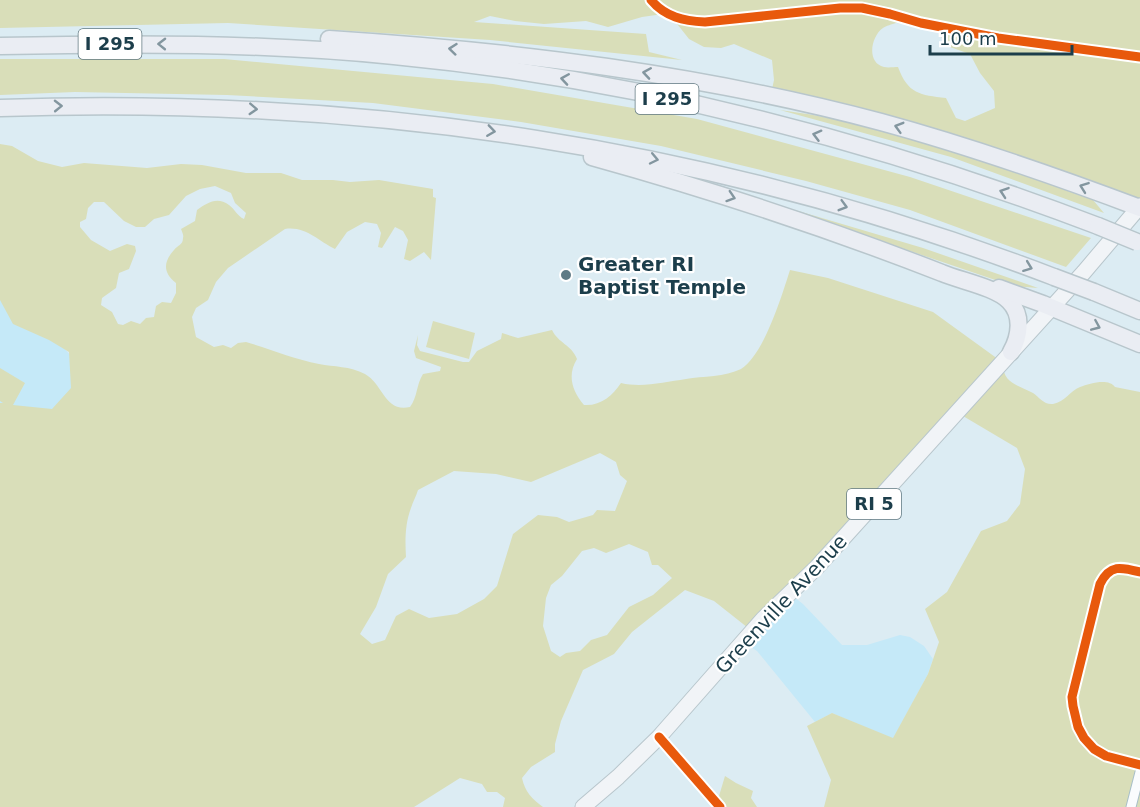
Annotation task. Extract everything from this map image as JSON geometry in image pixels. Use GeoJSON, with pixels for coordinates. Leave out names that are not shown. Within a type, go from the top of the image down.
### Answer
{"type":"FeatureCollection","features":[{"type":"Feature","properties":{"kind":"highway"},"geometry":{"type":"LineString","coordinates":[[220,45],[290,39],[372,42],[533,57],[680,79],[780,98],[882,123],[982,152],[1140,207]]}},
{"type":"Feature","properties":{"kind":"highway","name":"I 295"},"geometry":{"type":"LineString","coordinates":[[0,46],[220,45],[325,50],[429,60],[531,74],[639,93],[752,118],[874,151],[951,175],[1139,242]]}},
{"type":"Feature","properties":{"kind":"highway"},"geometry":{"type":"LineString","coordinates":[[0,108],[135,105],[252,109],[379,118],[534,137],[666,162],[824,200],[925,230],[1054,276],[1140,311]]}},
{"type":"Feature","properties":{"kind":"highway"},"geometry":{"type":"LineString","coordinates":[[534,137],[590,156],[750,203],[1052,307],[1140,344]]}},
{"type":"Feature","properties":{"kind":"highway"},"geometry":{"type":"LineString","coordinates":[[912,260],[994,292],[1010,302],[1019,324],[1017,338],[1011,352]]}},
{"type":"Feature","properties":{"kind":"main road","name":"Greenville Avenue"},"geometry":{"type":"LineString","coordinates":[[583,807],[659,737],[763,619],[817,567],[1140,207]]}},
{"type":"Feature","properties":{"kind":"street"},"geometry":{"type":"LineString","coordinates":[[651,0],[659,9],[675,18],[688,21],[705,22],[840,8],[862,8],[921,23],[998,38],[1140,57]]}},
{"type":"Feature","properties":{"kind":"street"},"geometry":{"type":"LineString","coordinates":[[1140,572],[1121,567],[1104,576],[1100,584],[1072,697],[1078,727],[1084,738],[1106,756],[1140,765]]}},
{"type":"Feature","properties":{"kind":"street"},"geometry":{"type":"LineString","coordinates":[[659,737],[720,807]]}},
{"type":"Feature","properties":{"kind":"street"},"geometry":{"type":"LineString","coordinates":[[1131,807],[1140,772]]}},
{"type":"Feature","properties":{"kind":"shaded area"},"geometry":{"type":"Polygon","coordinates":[[[0,276],[118,409],[0,500],[0,276]]]}},
{"type":"Feature","properties":{"kind":"shaded area"},"geometry":{"type":"Polygon","coordinates":[[[794,597],[842,645],[867,645],[900,635],[910,637],[924,646],[933,659],[928,674],[893,739],[832,713],[815,722],[757,651],[748,645],[794,597]]]}},
{"type":"Feature","properties":{"kind":"green space"},"geometry":{"type":"Polygon","coordinates":[[[0,0],[1140,0],[1140,220],[1129,212],[1073,187],[771,94],[774,80],[772,60],[734,44],[721,48],[704,47],[689,39],[674,20],[663,14],[642,17],[608,27],[586,21],[544,24],[490,16],[474,22],[646,34],[649,52],[682,60],[490,40],[228,23],[0,28],[0,0]],[[896,23],[883,28],[876,37],[872,49],[878,65],[898,67],[906,83],[916,92],[946,98],[956,118],[965,121],[995,108],[994,91],[980,73],[970,54],[947,46],[938,32],[928,26],[896,23]]]}},
{"type":"Feature","properties":{"kind":"green space"},"geometry":{"type":"Polygon","coordinates":[[[0,59],[224,59],[493,84],[697,119],[910,177],[1091,238],[1066,267],[910,210],[806,181],[661,146],[521,122],[373,103],[227,95],[75,92],[0,95],[0,59]]]}},
{"type":"Feature","properties":{"kind":"green space"},"geometry":{"type":"Polygon","coordinates":[[[780,110],[860,125],[939,146],[1093,200],[1104,213],[951,157],[780,110]]]}},
{"type":"Feature","properties":{"kind":"green space"},"geometry":{"type":"Polygon","coordinates":[[[0,144],[12,146],[38,161],[62,167],[84,163],[147,168],[181,164],[202,165],[246,173],[281,173],[302,180],[350,182],[379,180],[433,189],[433,197],[436,198],[431,260],[424,252],[410,261],[404,259],[408,240],[403,231],[395,227],[382,248],[378,247],[381,233],[377,224],[365,222],[347,232],[335,249],[306,232],[285,229],[228,268],[216,282],[208,300],[196,308],[192,317],[196,337],[214,347],[223,345],[231,348],[238,343],[246,342],[310,362],[354,369],[365,374],[390,402],[402,408],[410,407],[423,374],[440,371],[441,367],[416,358],[414,351],[418,335],[417,345],[420,351],[469,362],[477,351],[501,339],[502,333],[518,338],[552,330],[572,350],[577,359],[572,371],[572,383],[584,405],[596,404],[606,399],[621,383],[654,384],[735,372],[749,362],[765,338],[790,270],[828,278],[933,312],[1002,362],[1008,380],[1047,403],[1057,403],[1080,387],[1099,382],[1140,392],[1140,807],[824,807],[831,780],[807,726],[832,713],[893,738],[928,674],[939,642],[925,609],[947,592],[981,531],[1007,521],[1020,504],[1025,469],[1017,448],[963,416],[757,635],[714,601],[685,590],[632,632],[614,654],[583,670],[561,721],[555,752],[531,767],[522,778],[530,795],[543,807],[503,807],[505,798],[497,792],[487,792],[482,784],[460,778],[414,807],[0,807],[0,403],[3,403],[0,401],[0,368],[25,383],[13,405],[52,409],[71,388],[69,352],[13,324],[0,300],[0,144]],[[215,186],[200,189],[186,196],[169,215],[154,219],[145,227],[136,227],[124,221],[104,202],[94,202],[88,208],[86,219],[80,222],[80,227],[91,240],[110,251],[127,244],[135,246],[136,251],[129,269],[119,273],[116,288],[102,298],[101,305],[112,312],[118,324],[123,325],[131,321],[140,324],[146,318],[154,317],[156,306],[162,302],[171,303],[176,293],[176,283],[167,271],[166,263],[170,254],[182,242],[181,229],[195,221],[197,210],[208,203],[220,201],[229,205],[244,219],[246,213],[235,203],[231,193],[215,186]],[[600,453],[531,482],[496,474],[454,471],[418,490],[408,520],[406,557],[388,574],[376,607],[360,634],[372,644],[385,640],[396,616],[409,609],[429,618],[457,614],[484,599],[497,586],[513,534],[538,515],[557,517],[569,522],[593,515],[597,510],[615,511],[627,481],[620,475],[616,462],[600,453]],[[629,544],[606,553],[594,548],[582,551],[562,576],[551,585],[546,598],[543,626],[551,651],[560,657],[566,653],[580,651],[591,640],[607,635],[629,607],[653,595],[672,578],[658,565],[652,565],[648,552],[629,544]]]}},
{"type":"Feature","properties":{"kind":"green space"},"geometry":{"type":"Polygon","coordinates":[[[754,198],[923,248],[1038,288],[1013,286],[754,198]]]}},
{"type":"Feature","properties":{"kind":"green space"},"geometry":{"type":"Polygon","coordinates":[[[433,321],[475,333],[469,359],[426,347],[433,321]]]}},
{"type":"Feature","properties":{"kind":"green space"},"geometry":{"type":"Polygon","coordinates":[[[725,776],[753,791],[751,798],[757,807],[720,807],[719,796],[725,776]]]}},
{"type":"Feature","properties":{"kind":"cycle path"},"geometry":{"type":"LineString","coordinates":[[651,0],[656,6],[675,17],[705,22],[840,8],[862,8],[921,23],[998,38],[1140,57]]}},
{"type":"Feature","properties":{"kind":"cycle path"},"geometry":{"type":"LineString","coordinates":[[1140,572],[1122,568],[1112,570],[1100,584],[1072,697],[1078,727],[1094,749],[1106,756],[1140,765]]}},
{"type":"Feature","properties":{"kind":"cycle path"},"geometry":{"type":"LineString","coordinates":[[659,737],[720,807]]}},
{"type":"Feature","properties":{"kind":"place","name":"Greater RI Baptist Temple"},"geometry":{"type":"Point","coordinates":[566,275]}}]}
